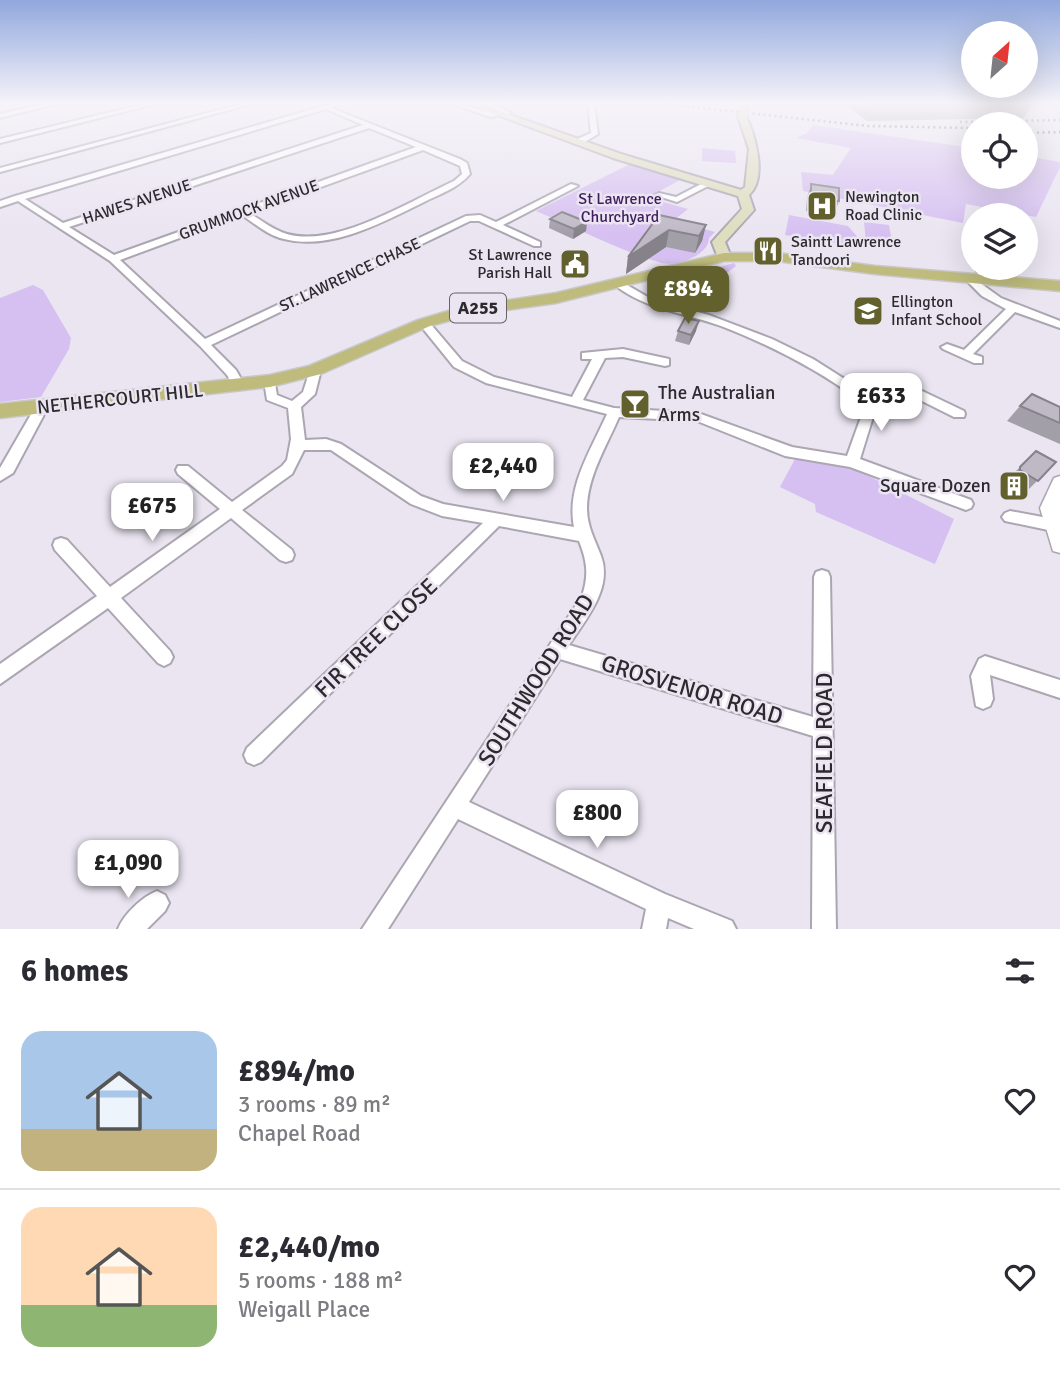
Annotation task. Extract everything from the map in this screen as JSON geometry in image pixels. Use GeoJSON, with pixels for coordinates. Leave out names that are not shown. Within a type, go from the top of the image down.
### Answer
{"type":"FeatureCollection","features":[{"type":"Feature","properties":{"kind":"main road"},"geometry":{"type":"LineString","coordinates":[[594,147],[706,186],[743,194]]}},
{"type":"Feature","properties":{"kind":"main road"},"geometry":{"type":"LineString","coordinates":[[743,194],[750,188],[753,147]]}},
{"type":"Feature","properties":{"kind":"main road"},"geometry":{"type":"LineString","coordinates":[[724,257],[718,242],[748,210],[743,194]]}},
{"type":"Feature","properties":{"kind":"main road","name":"A255"},"geometry":{"type":"LineString","coordinates":[[239,386],[315,370],[424,323],[468,310],[556,298],[724,257],[777,257],[961,273]]}},
{"type":"Feature","properties":{"kind":"main road","name":"A255"},"geometry":{"type":"LineString","coordinates":[[1015,280],[1060,286]]}},
{"type":"Feature","properties":{"kind":"main road","name":"NETHERCOURT HILL"},"geometry":{"type":"LineString","coordinates":[[0,411],[239,386]]}},
{"type":"Feature","properties":{"kind":"street"},"geometry":{"type":"LineString","coordinates":[[0,170],[86,147]]}},
{"type":"Feature","properties":{"kind":"street"},"geometry":{"type":"LineString","coordinates":[[0,204],[191,147]]}},
{"type":"Feature","properties":{"kind":"street","name":"HAWES AVENUE"},"geometry":{"type":"LineString","coordinates":[[62,226],[303,147]]}},
{"type":"Feature","properties":{"kind":"street","name":"GRUMMOCK AVENUE"},"geometry":{"type":"LineString","coordinates":[[113,259],[423,147]]}},
{"type":"Feature","properties":{"kind":"street"},"geometry":{"type":"LineString","coordinates":[[244,213],[287,237],[313,239],[341,233],[464,179],[464,165],[425,147]]}},
{"type":"Feature","properties":{"kind":"street"},"geometry":{"type":"LineString","coordinates":[[497,225],[570,188],[556,186]]}},
{"type":"Feature","properties":{"kind":"street"},"geometry":{"type":"LineString","coordinates":[[659,195],[677,200],[706,186]]}},
{"type":"Feature","properties":{"kind":"street"},"geometry":{"type":"LineString","coordinates":[[18,198],[113,259],[204,344],[232,373],[239,386]]}},
{"type":"Feature","properties":{"kind":"street","name":"ST. LAWRENCE CHASE"},"geometry":{"type":"LineString","coordinates":[[204,344],[469,218],[480,218],[497,225],[529,243]]}},
{"type":"Feature","properties":{"kind":"street"},"geometry":{"type":"LineString","coordinates":[[978,280],[977,288],[1014,307],[1060,325]]}},
{"type":"Feature","properties":{"kind":"street"},"geometry":{"type":"LineString","coordinates":[[620,284],[634,297],[647,303],[704,317],[785,350],[865,398]]}},
{"type":"Feature","properties":{"kind":"street"},"geometry":{"type":"LineString","coordinates":[[965,355],[1014,307]]}},
{"type":"Feature","properties":{"kind":"street"},"geometry":{"type":"LineString","coordinates":[[424,323],[431,335],[469,371],[614,412],[698,417],[790,452],[852,462],[966,504]]}},
{"type":"Feature","properties":{"kind":"street"},"geometry":{"type":"LineString","coordinates":[[947,347],[978,360]]}},
{"type":"Feature","properties":{"kind":"street"},"geometry":{"type":"LineString","coordinates":[[575,403],[601,355]]}},
{"type":"Feature","properties":{"kind":"street"},"geometry":{"type":"LineString","coordinates":[[586,356],[642,355],[665,362]]}},
{"type":"Feature","properties":{"kind":"street"},"geometry":{"type":"LineString","coordinates":[[294,406],[310,394],[315,370]]}},
{"type":"Feature","properties":{"kind":"street"},"geometry":{"type":"LineString","coordinates":[[270,381],[271,397],[294,406]]}},
{"type":"Feature","properties":{"kind":"street"},"geometry":{"type":"LineString","coordinates":[[865,398],[890,382],[897,383],[959,414]]}},
{"type":"Feature","properties":{"kind":"street"},"geometry":{"type":"LineString","coordinates":[[852,462],[867,417],[865,398]]}},
{"type":"Feature","properties":{"kind":"street"},"geometry":{"type":"LineString","coordinates":[[0,675],[287,470],[298,457],[294,406]]}},
{"type":"Feature","properties":{"kind":"street"},"geometry":{"type":"LineString","coordinates":[[0,476],[8,469],[42,407]]}},
{"type":"Feature","properties":{"kind":"street","name":"SOUTHWOOD ROAD"},"geometry":{"type":"LineString","coordinates":[[374,929],[559,650],[589,599],[597,580],[592,548],[583,535],[579,509],[581,494],[614,412]]}},
{"type":"Feature","properties":{"kind":"street"},"geometry":{"type":"LineString","coordinates":[[299,445],[326,444],[336,447],[416,500],[442,510],[583,535]]}},
{"type":"Feature","properties":{"kind":"street"},"geometry":{"type":"LineString","coordinates":[[183,470],[286,555]]}},
{"type":"Feature","properties":{"kind":"street"},"geometry":{"type":"LineString","coordinates":[[1057,535],[1049,509],[1060,483]]}},
{"type":"Feature","properties":{"kind":"street"},"geometry":{"type":"LineString","coordinates":[[1010,517],[1057,535]]}},
{"type":"Feature","properties":{"kind":"street","name":"FIR TREE CLOSE"},"geometry":{"type":"LineString","coordinates":[[254,755],[496,520]]}},
{"type":"Feature","properties":{"kind":"street"},"geometry":{"type":"LineString","coordinates":[[61,545],[164,657]]}},
{"type":"Feature","properties":{"kind":"street","name":"SEAFIELD ROAD"},"geometry":{"type":"LineString","coordinates":[[822,577],[824,929]]}},
{"type":"Feature","properties":{"kind":"street","name":"GROSVENOR ROAD"},"geometry":{"type":"LineString","coordinates":[[559,650],[824,730]]}},
{"type":"Feature","properties":{"kind":"street"},"geometry":{"type":"LineString","coordinates":[[983,699],[980,676],[985,665],[1060,689]]}},
{"type":"Feature","properties":{"kind":"street"},"geometry":{"type":"LineString","coordinates":[[455,807],[659,903],[724,929]]}},
{"type":"Feature","properties":{"kind":"street"},"geometry":{"type":"LineString","coordinates":[[130,929],[157,903]]}},
{"type":"Feature","properties":{"kind":"street"},"geometry":{"type":"LineString","coordinates":[[654,929],[659,903]]}},
{"type":"Feature","properties":{"kind":"green space"},"geometry":{"type":"Polygon","coordinates":[[[847,147],[961,147],[961,189],[1038,189],[1038,158],[1060,162],[1038,213],[1038,203],[961,203],[961,223],[803,191],[801,172],[833,175],[851,148],[847,147]]]}},
{"type":"Feature","properties":{"kind":"green space"},"geometry":{"type":"Polygon","coordinates":[[[702,148],[735,151],[736,163],[702,161],[702,148]]]}},
{"type":"Feature","properties":{"kind":"green space","name":"St Lawrence Churchyard"},"geometry":{"type":"Polygon","coordinates":[[[632,163],[682,179],[652,195],[653,199],[688,209],[674,220],[715,232],[704,250],[683,261],[662,263],[615,246],[536,211],[632,163]]]}},
{"type":"Feature","properties":{"kind":"green space"},"geometry":{"type":"Polygon","coordinates":[[[789,215],[848,226],[867,248],[785,235],[789,215]]]}},
{"type":"Feature","properties":{"kind":"green space"},"geometry":{"type":"Polygon","coordinates":[[[864,222],[889,225],[893,247],[866,243],[864,222]]]}},
{"type":"Feature","properties":{"kind":"green space"},"geometry":{"type":"Polygon","coordinates":[[[734,263],[736,266],[715,282],[696,279],[686,282],[681,278],[734,263]]]}},
{"type":"Feature","properties":{"kind":"green space"},"geometry":{"type":"Polygon","coordinates":[[[33,285],[43,290],[71,338],[69,349],[41,397],[0,402],[0,298],[33,285]]]}},
{"type":"Feature","properties":{"kind":"green space"},"geometry":{"type":"Polygon","coordinates":[[[796,457],[847,465],[954,519],[935,564],[816,512],[815,504],[780,487],[796,457]]]}},
{"type":"Feature","properties":{"kind":"building"},"geometry":{"type":"Polygon","coordinates":[[[811,184],[839,188],[839,201],[811,197],[811,184]]]}},
{"type":"Feature","properties":{"kind":"building"},"geometry":{"type":"Polygon","coordinates":[[[562,212],[587,222],[574,229],[550,219],[562,212]]]}},
{"type":"Feature","properties":{"kind":"building"},"geometry":{"type":"Polygon","coordinates":[[[659,215],[706,225],[699,236],[669,230],[628,257],[659,215]]]}},
{"type":"Feature","properties":{"kind":"building"},"geometry":{"type":"Polygon","coordinates":[[[685,318],[699,321],[691,335],[678,331],[685,318]]]}},
{"type":"Feature","properties":{"kind":"building"},"geometry":{"type":"Polygon","coordinates":[[[1032,394],[1060,407],[1060,423],[1020,406],[1032,394]]]}},
{"type":"Feature","properties":{"kind":"building"},"geometry":{"type":"Polygon","coordinates":[[[1036,451],[1056,462],[1038,481],[1020,470],[1036,451]]]}},
{"type":"Feature","properties":{"kind":"place","name":"Newington Road Clinic"},"geometry":{"type":"Point","coordinates":[822,206]}},
{"type":"Feature","properties":{"kind":"place","name":"Saintt Lawrence Tandoori"},"geometry":{"type":"Point","coordinates":[768,251]}},
{"type":"Feature","properties":{"kind":"place","name":"St Lawrence Parish Hall"},"geometry":{"type":"Point","coordinates":[575,264]}},
{"type":"Feature","properties":{"kind":"place","name":"Ellington Infant School"},"geometry":{"type":"Point","coordinates":[868,311]}},
{"type":"Feature","properties":{"kind":"place","name":"The Australian Arms"},"geometry":{"type":"Point","coordinates":[635,404]}},
{"type":"Feature","properties":{"kind":"place","name":"Square Dozen"},"geometry":{"type":"Point","coordinates":[1014,486]}}]}
